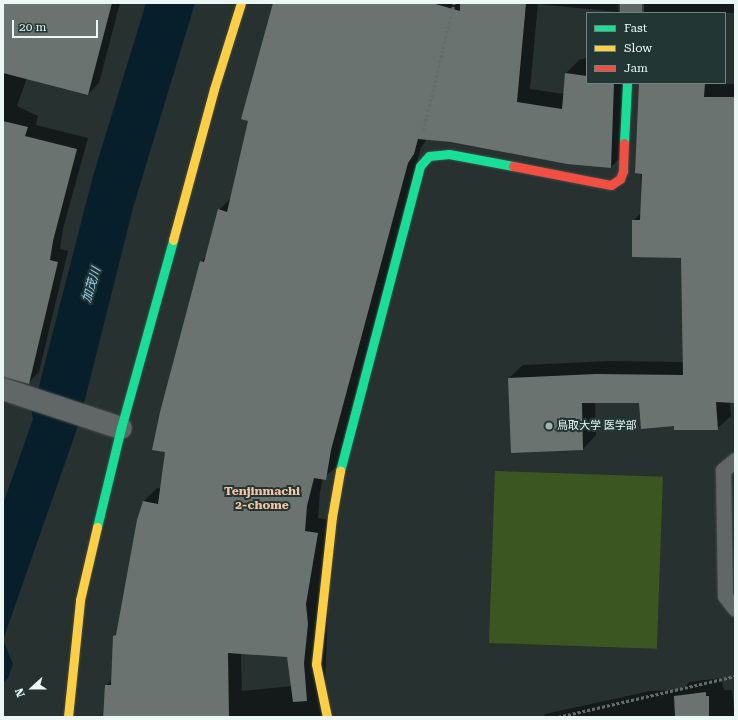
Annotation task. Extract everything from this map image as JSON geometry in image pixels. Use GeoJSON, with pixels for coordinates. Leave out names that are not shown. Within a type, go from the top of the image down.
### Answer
{"type":"FeatureCollection","features":[{"type":"Feature","properties":{"kind":"street"},"geometry":{"type":"LineString","coordinates":[[68,717],[80,600],[121,428],[212,97],[241,3]]}},
{"type":"Feature","properties":{"kind":"street"},"geometry":{"type":"LineString","coordinates":[[327,717],[316,664],[332,517],[343,454],[420,166],[424,159],[435,155],[448,154],[611,185],[620,179],[623,171],[627,84]]}},
{"type":"Feature","properties":{"kind":"street"},"geometry":{"type":"LineString","coordinates":[[3,389],[32,397],[121,428]]}},
{"type":"Feature","properties":{"kind":"lane"},"geometry":{"type":"LineString","coordinates":[[735,460],[723,470],[725,596],[735,609]]}},
{"type":"Feature","properties":{"kind":"path"},"geometry":{"type":"LineString","coordinates":[[424,159],[420,141],[454,3]]}},
{"type":"Feature","properties":{"kind":"path"},"geometry":{"type":"LineString","coordinates":[[558,717],[735,676]]}},
{"type":"Feature","properties":{"kind":"green space"},"geometry":{"type":"Polygon","coordinates":[[[495,471],[663,477],[657,649],[489,643],[495,471]]]}},
{"type":"Feature","properties":{"kind":"water","name":"加茂川"},"geometry":{"type":"Polygon","coordinates":[[[146,3],[195,3],[133,208],[79,423],[3,640],[3,504],[33,419],[31,408],[38,390],[93,176],[146,3]]]}},
{"type":"Feature","properties":{"kind":"water"},"geometry":{"type":"Polygon","coordinates":[[[3,640],[13,664],[8,678],[3,683],[3,640]]]}},
{"type":"Feature","properties":{"kind":"building"},"geometry":{"type":"Polygon","coordinates":[[[3,3],[112,3],[88,95],[3,73],[3,3]]]}},
{"type":"Feature","properties":{"kind":"building"},"geometry":{"type":"Polygon","coordinates":[[[273,3],[432,3],[460,11],[460,3],[526,3],[517,102],[562,109],[565,73],[586,76],[586,84],[614,84],[611,168],[567,164],[451,142],[418,139],[414,154],[408,163],[331,450],[326,480],[314,478],[307,506],[305,531],[318,533],[306,604],[308,624],[304,663],[307,701],[293,702],[287,657],[228,653],[229,717],[103,717],[105,685],[111,685],[113,636],[116,635],[137,520],[143,501],[158,504],[165,452],[152,450],[160,412],[200,261],[204,262],[218,209],[227,212],[248,121],[241,119],[273,3]]]}},
{"type":"Feature","properties":{"kind":"building"},"geometry":{"type":"Polygon","coordinates":[[[639,84],[705,84],[704,97],[735,97],[735,403],[716,402],[718,430],[674,430],[674,426],[641,429],[639,403],[582,403],[583,450],[511,453],[508,378],[596,374],[683,375],[681,258],[632,257],[632,220],[640,220],[642,174],[635,173],[639,84]]]}},
{"type":"Feature","properties":{"kind":"building"},"geometry":{"type":"Polygon","coordinates":[[[3,121],[28,127],[25,136],[77,149],[53,241],[50,260],[58,262],[29,384],[3,377],[3,121]]]}},
{"type":"Feature","properties":{"kind":"building"},"geometry":{"type":"Polygon","coordinates":[[[706,692],[706,696],[709,696],[709,717],[675,717],[674,696],[706,692]]]}},
{"type":"Feature","properties":{"kind":"traffic: fast"},"geometry":{"type":"LineString","coordinates":[[624,143],[627,84]]}},
{"type":"Feature","properties":{"kind":"traffic: fast"},"geometry":{"type":"LineString","coordinates":[[340,471],[420,166],[429,156],[449,154],[513,166]]}},
{"type":"Feature","properties":{"kind":"traffic: fast"},"geometry":{"type":"LineString","coordinates":[[97,527],[121,428],[173,240]]}},
{"type":"Feature","properties":{"kind":"traffic: slow"},"geometry":{"type":"LineString","coordinates":[[173,240],[214,89],[241,3]]}},
{"type":"Feature","properties":{"kind":"traffic: slow"},"geometry":{"type":"LineString","coordinates":[[327,717],[316,664],[332,517],[340,471]]}},
{"type":"Feature","properties":{"kind":"traffic: slow"},"geometry":{"type":"LineString","coordinates":[[68,717],[80,600],[97,527]]}},
{"type":"Feature","properties":{"kind":"traffic: jam"},"geometry":{"type":"LineString","coordinates":[[513,166],[611,185],[620,179],[623,171],[624,143]]}},
{"type":"Feature","properties":{"kind":"place","name":"鳥取大学 医学部"},"geometry":{"type":"Point","coordinates":[549,426]}},
{"type":"Feature","properties":{"kind":"district","name":"Tenjinmachi 2-chome"},"geometry":{"type":"Point","coordinates":[262,499]}}]}
